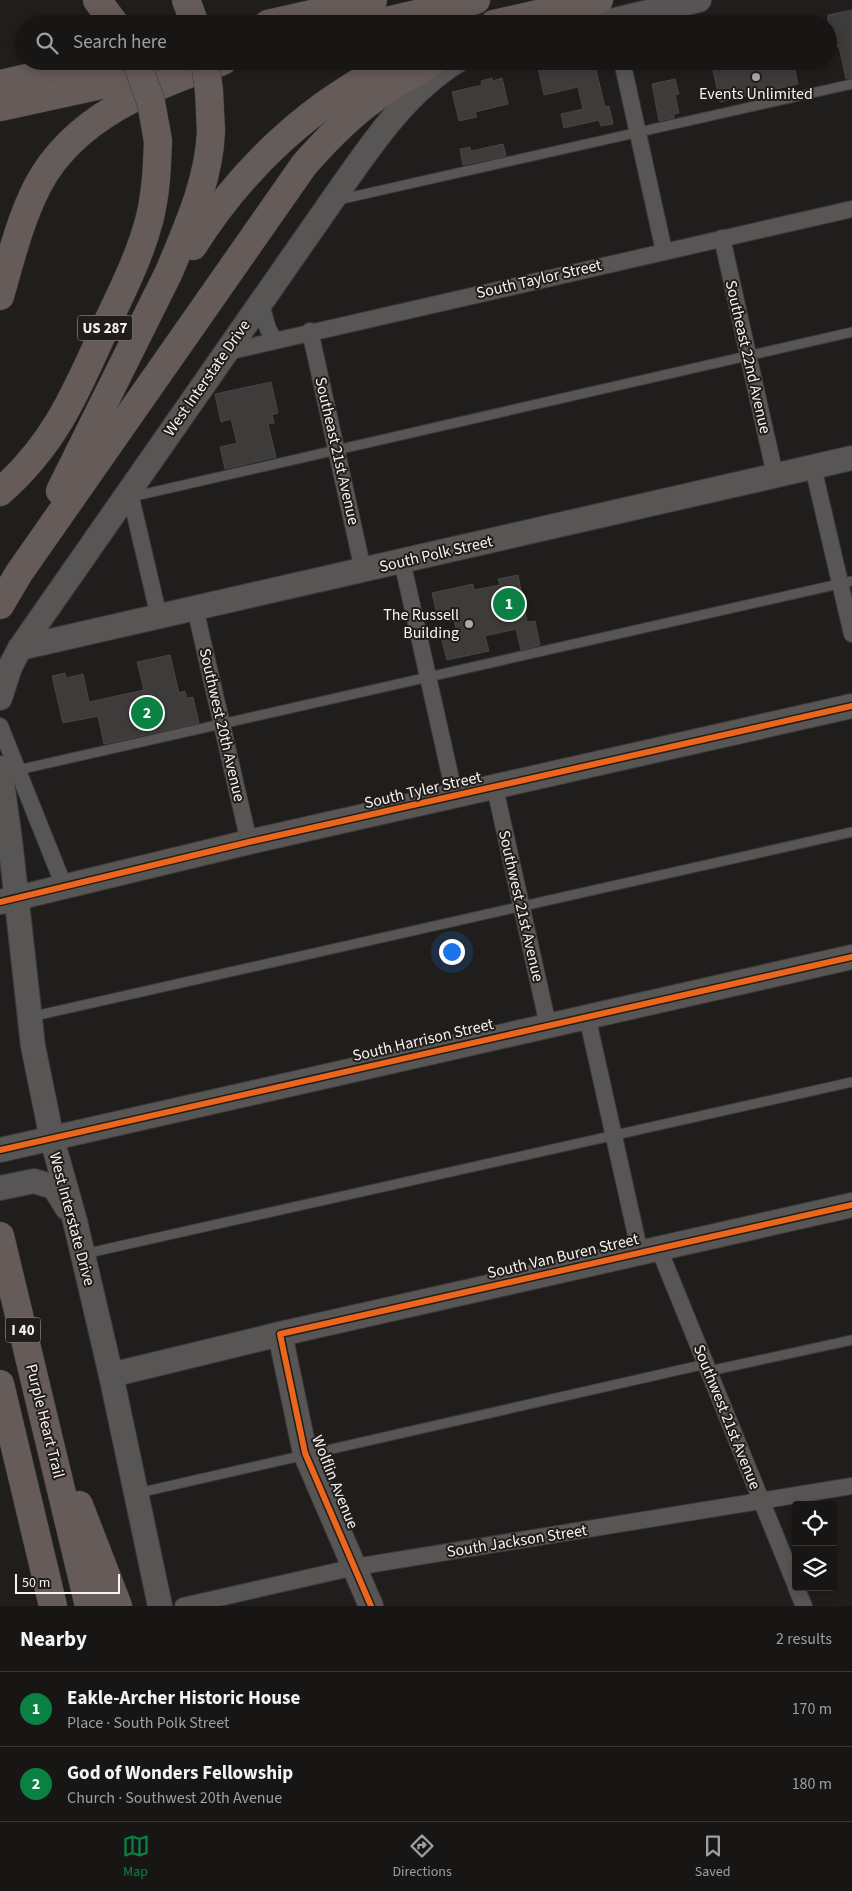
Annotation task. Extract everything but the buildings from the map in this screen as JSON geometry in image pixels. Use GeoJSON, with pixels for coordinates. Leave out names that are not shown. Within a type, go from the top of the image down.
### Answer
{"type":"FeatureCollection","features":[{"type":"Feature","properties":{"kind":"highway"},"geometry":{"type":"LineString","coordinates":[[97,0],[108,15]]}},
{"type":"Feature","properties":{"kind":"highway"},"geometry":{"type":"LineString","coordinates":[[186,0],[192,15]]}},
{"type":"Feature","properties":{"kind":"highway"},"geometry":{"type":"LineString","coordinates":[[307,15],[373,0]]}},
{"type":"Feature","properties":{"kind":"highway"},"geometry":{"type":"LineString","coordinates":[[412,15],[476,0]]}},
{"type":"Feature","properties":{"kind":"highway"},"geometry":{"type":"LineString","coordinates":[[0,84],[62,70]]}},
{"type":"Feature","properties":{"kind":"highway","name":"US 287"},"geometry":{"type":"LineString","coordinates":[[0,492],[21,473],[56,430],[76,392],[140,252],[156,189],[158,141],[151,102],[139,70]]}},
{"type":"Feature","properties":{"kind":"highway"},"geometry":{"type":"LineString","coordinates":[[0,107],[169,70]]}},
{"type":"Feature","properties":{"kind":"highway"},"geometry":{"type":"LineString","coordinates":[[0,296],[18,232],[39,183],[74,139],[95,121],[122,104],[156,86],[199,70]]}},
{"type":"Feature","properties":{"kind":"highway"},"geometry":{"type":"LineString","coordinates":[[19,573],[169,272],[193,213],[207,166],[210,131],[206,70]]}},
{"type":"Feature","properties":{"kind":"highway"},"geometry":{"type":"LineString","coordinates":[[137,334],[210,218],[264,154],[327,102],[384,70]]}},
{"type":"Feature","properties":{"kind":"highway"},"geometry":{"type":"LineString","coordinates":[[0,605],[19,573],[304,165],[333,133],[376,95],[433,70]]}},
{"type":"Feature","properties":{"kind":"highway","name":"Purple Heart Trail"},"geometry":{"type":"LineString","coordinates":[[0,1236],[89,1606]]}},
{"type":"Feature","properties":{"kind":"highway"},"geometry":{"type":"LineString","coordinates":[[0,1384],[53,1606]]}},
{"type":"Feature","properties":{"kind":"highway"},"geometry":{"type":"LineString","coordinates":[[46,1424],[118,1606]]}},
{"type":"Feature","properties":{"kind":"highway"},"geometry":{"type":"LineString","coordinates":[[40,1546],[48,1606]]}},
{"type":"Feature","properties":{"kind":"main road"},"geometry":{"type":"LineString","coordinates":[[617,15],[699,0]]}},
{"type":"Feature","properties":{"kind":"main road","name":"West Interstate Drive"},"geometry":{"type":"LineString","coordinates":[[0,698],[6,675],[20,648],[130,493],[260,301],[381,132],[439,70]]}},
{"type":"Feature","properties":{"kind":"main road","name":"South Polk Street"},"geometry":{"type":"LineString","coordinates":[[20,648],[852,458]]}},
{"type":"Feature","properties":{"kind":"main road","name":"South Tyler Street"},"geometry":{"type":"LineString","coordinates":[[8,900],[249,842],[852,706]]}},
{"type":"Feature","properties":{"kind":"main road","name":"West Interstate Drive"},"geometry":{"type":"LineString","coordinates":[[9,769],[5,846],[8,900],[29,1017],[52,1139],[74,1220],[111,1375],[160,1606]]}},
{"type":"Feature","properties":{"kind":"main road","name":"South Harrison Street"},"geometry":{"type":"LineString","coordinates":[[0,1150],[852,957]]}},
{"type":"Feature","properties":{"kind":"main road"},"geometry":{"type":"LineString","coordinates":[[0,1188],[34,1182],[54,1187],[74,1220]]}},
{"type":"Feature","properties":{"kind":"main road","name":"South Van Buren Street"},"geometry":{"type":"LineString","coordinates":[[111,1375],[280,1334],[852,1206]]}},
{"type":"Feature","properties":{"kind":"main road","name":"Wolflin Avenue"},"geometry":{"type":"LineString","coordinates":[[280,1334],[305,1453],[371,1606]]}},
{"type":"Feature","properties":{"kind":"street"},"geometry":{"type":"LineString","coordinates":[[624,70],[664,251]]}},
{"type":"Feature","properties":{"kind":"street","name":"South Taylor Street"},"geometry":{"type":"LineString","coordinates":[[227,352],[274,339],[852,209]]}},
{"type":"Feature","properties":{"kind":"street","name":"Southeast 22nd Avenue"},"geometry":{"type":"LineString","coordinates":[[722,238],[775,475]]}},
{"type":"Feature","properties":{"kind":"street"},"geometry":{"type":"LineString","coordinates":[[260,301],[268,329],[274,339]]}},
{"type":"Feature","properties":{"kind":"street","name":"Southeast 21st Avenue"},"geometry":{"type":"LineString","coordinates":[[310,331],[363,570]]}},
{"type":"Feature","properties":{"kind":"street"},"geometry":{"type":"LineString","coordinates":[[813,467],[846,583],[852,634]]}},
{"type":"Feature","properties":{"kind":"street"},"geometry":{"type":"LineString","coordinates":[[130,493],[159,617]]}},
{"type":"Feature","properties":{"kind":"street"},"geometry":{"type":"LineString","coordinates":[[402,561],[455,797]]}},
{"type":"Feature","properties":{"kind":"street","name":"Southwest 20th Avenue"},"geometry":{"type":"LineString","coordinates":[[195,608],[249,842]]}},
{"type":"Feature","properties":{"kind":"street"},"geometry":{"type":"LineString","coordinates":[[0,726],[9,769],[64,886]]}},
{"type":"Feature","properties":{"kind":"street","name":"Southwest 21st Avenue"},"geometry":{"type":"LineString","coordinates":[[495,788],[548,1025]]}},
{"type":"Feature","properties":{"kind":"street","name":"Southwest 21st Avenue"},"geometry":{"type":"LineString","coordinates":[[587,1016],[615,1135],[650,1251],[707,1368],[792,1577]]}},
{"type":"Feature","properties":{"kind":"street","name":"South Jackson Street"},"geometry":{"type":"LineString","coordinates":[[183,1606],[355,1567],[852,1486]]}},
{"type":"Feature","properties":{"kind":"street","name":"Southwest 21st Avenue"},"geometry":{"type":"LineString","coordinates":[[798,1591],[804,1606]]}},
{"type":"Feature","properties":{"kind":"lane"},"geometry":{"type":"LineString","coordinates":[[331,202],[852,84]]}},
{"type":"Feature","properties":{"kind":"lane"},"geometry":{"type":"LineString","coordinates":[[130,493],[337,451],[852,332]]}},
{"type":"Feature","properties":{"kind":"lane"},"geometry":{"type":"LineString","coordinates":[[9,769],[222,724],[846,583]]}},
{"type":"Feature","properties":{"kind":"lane"},"geometry":{"type":"LineString","coordinates":[[29,1017],[852,832]]}},
{"type":"Feature","properties":{"kind":"lane"},"geometry":{"type":"LineString","coordinates":[[82,1254],[852,1082]]}},
{"type":"Feature","properties":{"kind":"lane"},"geometry":{"type":"LineString","coordinates":[[136,1493],[305,1453],[707,1368],[852,1340]]}},
{"type":"Feature","properties":{"kind":"cycle path"},"geometry":{"type":"LineString","coordinates":[[0,902],[249,842],[852,706]]}},
{"type":"Feature","properties":{"kind":"cycle path"},"geometry":{"type":"LineString","coordinates":[[0,1150],[852,957]]}},
{"type":"Feature","properties":{"kind":"cycle path"},"geometry":{"type":"LineString","coordinates":[[371,1606],[305,1453],[280,1334],[852,1205]]}},
{"type":"Feature","properties":{"kind":"place","name":"Events Unlimited"},"geometry":{"type":"Point","coordinates":[756,77]}},
{"type":"Feature","properties":{"kind":"place","name":"Eakle-Archer Historic House"},"geometry":{"type":"Point","coordinates":[509,604]}},
{"type":"Feature","properties":{"kind":"place","name":"The Russell Building"},"geometry":{"type":"Point","coordinates":[469,624]}},
{"type":"Feature","properties":{"kind":"place","name":"God of Wonders Fellowship"},"geometry":{"type":"Point","coordinates":[147,713]}}]}
